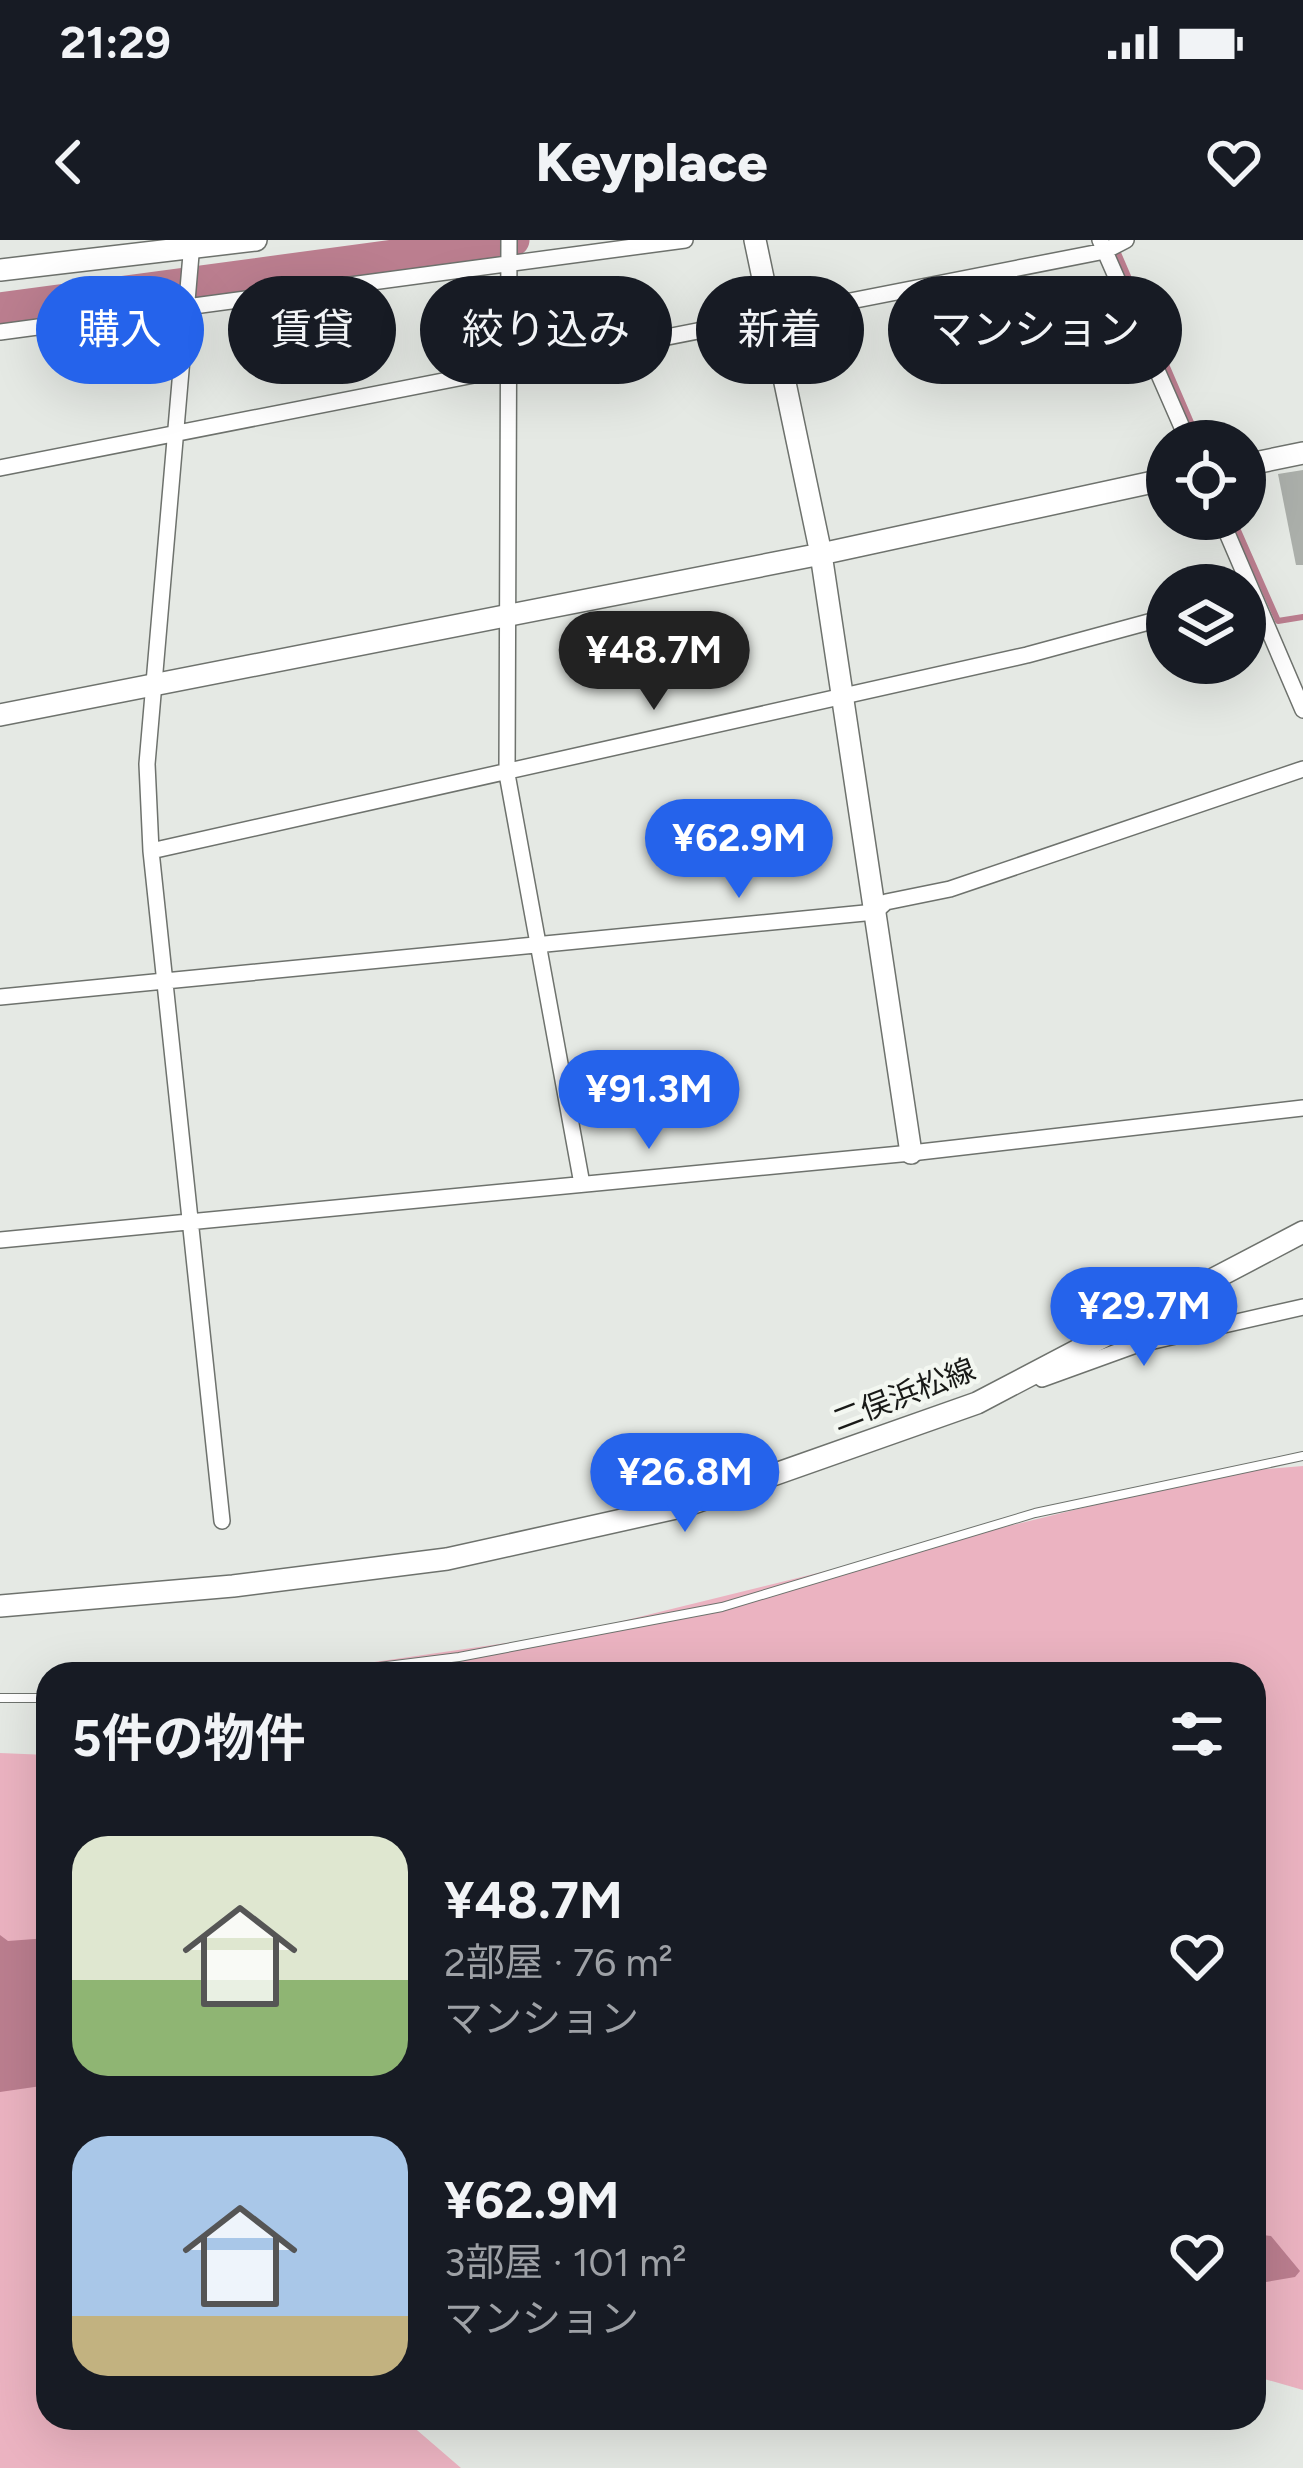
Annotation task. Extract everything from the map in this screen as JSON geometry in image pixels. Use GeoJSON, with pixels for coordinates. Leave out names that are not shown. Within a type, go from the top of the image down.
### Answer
{"type":"FeatureCollection","features":[{"type":"Feature","properties":{"kind":"street"},"geometry":{"type":"LineString","coordinates":[[0,270],[192,252],[256,240]]}},
{"type":"Feature","properties":{"kind":"street"},"geometry":{"type":"LineString","coordinates":[[508,240],[509,276]]}},
{"type":"Feature","properties":{"kind":"street"},"geometry":{"type":"LineString","coordinates":[[204,301],[685,240]]}},
{"type":"Feature","properties":{"kind":"street"},"geometry":{"type":"LineString","coordinates":[[755,240],[763,276]]}},
{"type":"Feature","properties":{"kind":"street"},"geometry":{"type":"LineString","coordinates":[[864,299],[1125,241]]}},
{"type":"Feature","properties":{"kind":"street"},"geometry":{"type":"LineString","coordinates":[[1104,247],[1179,420]]}},
{"type":"Feature","properties":{"kind":"street"},"geometry":{"type":"LineString","coordinates":[[0,332],[36,326]]}},
{"type":"Feature","properties":{"kind":"street"},"geometry":{"type":"LineString","coordinates":[[181,384],[158,684],[147,764],[151,851],[222,1521]]}},
{"type":"Feature","properties":{"kind":"street"},"geometry":{"type":"LineString","coordinates":[[0,468],[442,384]]}},
{"type":"Feature","properties":{"kind":"street"},"geometry":{"type":"LineString","coordinates":[[507,384],[507,774],[582,1184]]}},
{"type":"Feature","properties":{"kind":"street"},"geometry":{"type":"LineString","coordinates":[[786,384],[844,694],[911,1153]]}},
{"type":"Feature","properties":{"kind":"street"},"geometry":{"type":"LineString","coordinates":[[1266,461],[1303,454]]}},
{"type":"Feature","properties":{"kind":"street"},"geometry":{"type":"LineString","coordinates":[[0,715],[821,554],[1146,484]]}},
{"type":"Feature","properties":{"kind":"street"},"geometry":{"type":"LineString","coordinates":[[151,851],[1027,656],[1146,623]]}},
{"type":"Feature","properties":{"kind":"street"},"geometry":{"type":"LineString","coordinates":[[1266,633],[1303,710]]}},
{"type":"Feature","properties":{"kind":"street"},"geometry":{"type":"LineString","coordinates":[[0,997],[875,912],[886,902],[950,889],[1303,769]]}},
{"type":"Feature","properties":{"kind":"street"},"geometry":{"type":"LineString","coordinates":[[0,1240],[911,1153],[1303,1108]]}},
{"type":"Feature","properties":{"kind":"street","name":"二俣浜松線"},"geometry":{"type":"LineString","coordinates":[[0,1606],[233,1586],[447,1559],[685,1506],[977,1403],[1303,1232]]}},
{"type":"Feature","properties":{"kind":"street"},"geometry":{"type":"LineString","coordinates":[[977,1403],[1136,1345],[1303,1307]]}},
{"type":"Feature","properties":{"kind":"lane"},"geometry":{"type":"LineString","coordinates":[[419,1662],[722,1607],[1035,1513],[1303,1456]]}},
{"type":"Feature","properties":{"kind":"lane"},"geometry":{"type":"LineString","coordinates":[[0,1698],[36,1698]]}},
{"type":"Feature","properties":{"kind":"shaded area"},"geometry":{"type":"Polygon","coordinates":[[[1303,1466],[1303,2390],[1266,2379],[1266,1662],[375,1662],[570,1634],[1228,1472],[1303,1466]]]}},
{"type":"Feature","properties":{"kind":"shaded area"},"geometry":{"type":"Polygon","coordinates":[[[0,1753],[36,1754],[36,2430],[417,2430],[461,2468],[0,2468],[0,1753]]]}},
{"type":"Feature","properties":{"kind":"shaded area"},"geometry":{"type":"Polygon","coordinates":[[[0,1935],[8,1941],[36,1939],[36,2087],[0,2092],[0,1935]]]}},
{"type":"Feature","properties":{"kind":"shaded area"},"geometry":{"type":"Polygon","coordinates":[[[1266,2235],[1300,2271],[1295,2277],[1266,2282],[1266,2235]]]}},
{"type":"Feature","properties":{"kind":"building"},"geometry":{"type":"Polygon","coordinates":[[[1303,470],[1303,565],[1296,565],[1278,474],[1303,470]]]}},
{"type":"Feature","properties":{"kind":"waterway"},"geometry":{"type":"LineString","coordinates":[[0,309],[513,240]]}},
{"type":"Feature","properties":{"kind":"waterway"},"geometry":{"type":"LineString","coordinates":[[1115,246],[1190,420]]}},
{"type":"Feature","properties":{"kind":"waterway"},"geometry":{"type":"LineString","coordinates":[[1242,540],[1278,621],[1303,617]]}}]}
